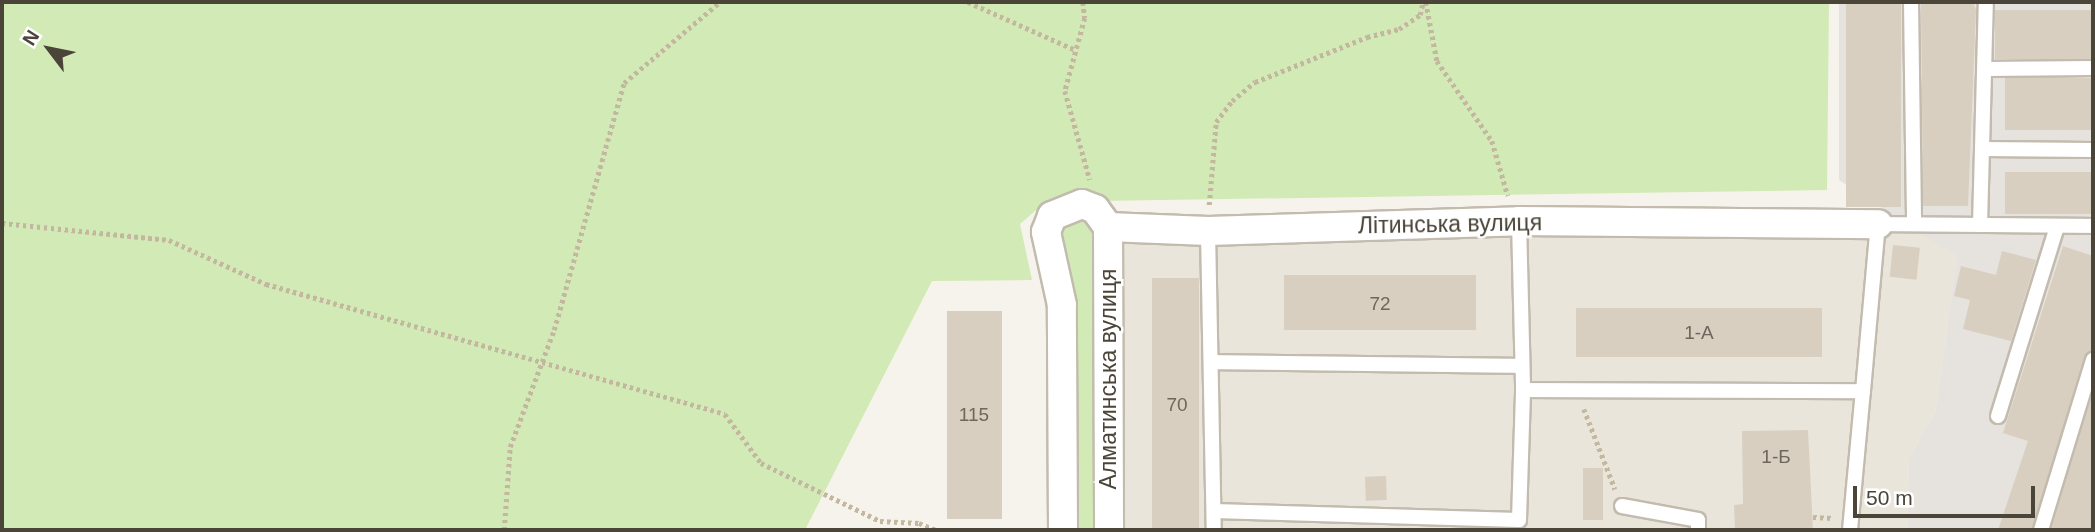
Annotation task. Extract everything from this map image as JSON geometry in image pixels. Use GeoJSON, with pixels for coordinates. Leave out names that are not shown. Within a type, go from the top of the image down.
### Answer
{"type":"FeatureCollection","features":[{"type":"Feature","properties":{"kind":"street","name":"Алматинська вулиця"},"geometry":{"type":"LineString","coordinates":[[1063,530],[1062,305],[1046,232],[1052,216],[1082,204],[1095,209],[1108,227],[1109,530]]}},
{"type":"Feature","properties":{"kind":"street","name":"Літинська вулиця"},"geometry":{"type":"LineString","coordinates":[[1108,227],[1208,231],[1515,221],[1878,224]]}},
{"type":"Feature","properties":{"kind":"lane"},"geometry":{"type":"LineString","coordinates":[[1911,2],[1914,224]]}},
{"type":"Feature","properties":{"kind":"lane"},"geometry":{"type":"LineString","coordinates":[[1980,225],[1986,2]]}},
{"type":"Feature","properties":{"kind":"lane"},"geometry":{"type":"LineString","coordinates":[[1984,69],[2093,68]]}},
{"type":"Feature","properties":{"kind":"lane"},"geometry":{"type":"LineString","coordinates":[[1982,149],[2093,150]]}},
{"type":"Feature","properties":{"kind":"lane"},"geometry":{"type":"LineString","coordinates":[[1214,512],[1447,524],[1519,520],[1523,390],[1515,221]]}},
{"type":"Feature","properties":{"kind":"lane"},"geometry":{"type":"LineString","coordinates":[[1850,530],[1878,224],[2093,226]]}},
{"type":"Feature","properties":{"kind":"lane"},"geometry":{"type":"LineString","coordinates":[[1998,416],[2057,226]]}},
{"type":"Feature","properties":{"kind":"lane"},"geometry":{"type":"LineString","coordinates":[[1208,231],[1214,530]]}},
{"type":"Feature","properties":{"kind":"lane"},"geometry":{"type":"LineString","coordinates":[[2041,530],[2093,360]]}},
{"type":"Feature","properties":{"kind":"lane"},"geometry":{"type":"LineString","coordinates":[[1211,362],[1522,366]]}},
{"type":"Feature","properties":{"kind":"lane"},"geometry":{"type":"LineString","coordinates":[[1523,390],[1863,391]]}},
{"type":"Feature","properties":{"kind":"lane"},"geometry":{"type":"LineString","coordinates":[[1622,506],[1698,520],[1698,530]]}},
{"type":"Feature","properties":{"kind":"path"},"geometry":{"type":"LineString","coordinates":[[505,530],[510,447],[538,364],[554,330],[624,83],[720,2]]}},
{"type":"Feature","properties":{"kind":"path"},"geometry":{"type":"LineString","coordinates":[[968,2],[1076,50]]}},
{"type":"Feature","properties":{"kind":"path"},"geometry":{"type":"LineString","coordinates":[[1083,2],[1085,18],[1065,91],[1093,188]]}},
{"type":"Feature","properties":{"kind":"path"},"geometry":{"type":"LineString","coordinates":[[1424,2],[1437,61],[1492,141],[1515,221]]}},
{"type":"Feature","properties":{"kind":"path"},"geometry":{"type":"LineString","coordinates":[[1208,231],[1216,122],[1233,101],[1255,82],[1367,37],[1399,29],[1420,15],[1424,2]]}},
{"type":"Feature","properties":{"kind":"path"},"geometry":{"type":"LineString","coordinates":[[2,223],[169,240],[266,284],[538,364],[725,414],[761,463],[880,521],[919,523],[936,530]]}},
{"type":"Feature","properties":{"kind":"path"},"geometry":{"type":"LineString","coordinates":[[1577,390],[1622,506]]}},
{"type":"Feature","properties":{"kind":"shaded area"},"geometry":{"type":"Polygon","coordinates":[[[1839,2],[2093,2],[2093,530],[1907,530],[1909,456],[1935,413],[1957,257],[1839,180],[1839,2]]]}},
{"type":"Feature","properties":{"kind":"shaded area"},"geometry":{"type":"Polygon","coordinates":[[[1921,233],[1957,257],[1935,413],[1909,456],[1907,530],[1121,530],[1120,244],[1129,235],[1921,233]]]}},
{"type":"Feature","properties":{"kind":"green space"},"geometry":{"type":"Polygon","coordinates":[[[2,2],[1829,2],[1827,190],[1096,201],[1077,197],[1042,205],[1020,224],[1032,280],[932,281],[805,530],[2,530],[2,2]]]}},
{"type":"Feature","properties":{"kind":"green space"},"geometry":{"type":"Polygon","coordinates":[[[1086,217],[1094,227],[1101,530],[1075,530],[1059,233],[1069,218],[1086,217]]]}},
{"type":"Feature","properties":{"kind":"building"},"geometry":{"type":"Polygon","coordinates":[[[1846,2],[1901,2],[1901,207],[1846,207],[1846,2]]]}},
{"type":"Feature","properties":{"kind":"building"},"geometry":{"type":"Polygon","coordinates":[[[1921,2],[1973,2],[1976,10],[1968,206],[1923,206],[1921,2]]]}},
{"type":"Feature","properties":{"kind":"building"},"geometry":{"type":"Polygon","coordinates":[[[1995,10],[2093,10],[2093,59],[1995,59],[1995,10]]]}},
{"type":"Feature","properties":{"kind":"building"},"geometry":{"type":"Polygon","coordinates":[[[2005,78],[2093,78],[2093,130],[2005,130],[2005,78]]]}},
{"type":"Feature","properties":{"kind":"building"},"geometry":{"type":"Polygon","coordinates":[[[2005,172],[2093,172],[2093,214],[2005,214],[2005,172]]]}},
{"type":"Feature","properties":{"kind":"building"},"geometry":{"type":"Polygon","coordinates":[[[1893,245],[1920,248],[1917,280],[1890,277],[1893,245]]]}},
{"type":"Feature","properties":{"kind":"building"},"geometry":{"type":"Polygon","coordinates":[[[2063,246],[2093,256],[2093,351],[2084,357],[2032,530],[1998,530],[2028,441],[2003,433],[2063,246]]]}},
{"type":"Feature","properties":{"kind":"building"},"geometry":{"type":"Polygon","coordinates":[[[2002,251],[2036,260],[2011,341],[1963,329],[1970,300],[1954,296],[1961,266],[1996,275],[2002,251]]]}},
{"type":"Feature","properties":{"kind":"building"},"geometry":{"type":"Polygon","coordinates":[[[1284,275],[1476,275],[1476,330],[1284,330],[1284,275]]]}},
{"type":"Feature","properties":{"kind":"building"},"geometry":{"type":"Polygon","coordinates":[[[1152,278],[1199,278],[1199,530],[1152,530],[1152,278]]]}},
{"type":"Feature","properties":{"kind":"building"},"geometry":{"type":"Polygon","coordinates":[[[1576,308],[1822,308],[1822,357],[1576,357],[1576,308]]]}},
{"type":"Feature","properties":{"kind":"building"},"geometry":{"type":"Polygon","coordinates":[[[947,311],[1002,311],[1002,519],[947,519],[947,311]]]}},
{"type":"Feature","properties":{"kind":"building"},"geometry":{"type":"Polygon","coordinates":[[[2093,392],[2093,530],[2051,530],[2093,392]]]}},
{"type":"Feature","properties":{"kind":"building"},"geometry":{"type":"Polygon","coordinates":[[[1808,430],[1813,530],[1735,530],[1734,505],[1743,504],[1742,431],[1808,430]]]}},
{"type":"Feature","properties":{"kind":"building"},"geometry":{"type":"Polygon","coordinates":[[[1583,468],[1603,468],[1603,520],[1583,520],[1583,468]]]}},
{"type":"Feature","properties":{"kind":"building"},"geometry":{"type":"Polygon","coordinates":[[[1386,476],[1387,500],[1366,501],[1365,477],[1386,476]]]}}]}
